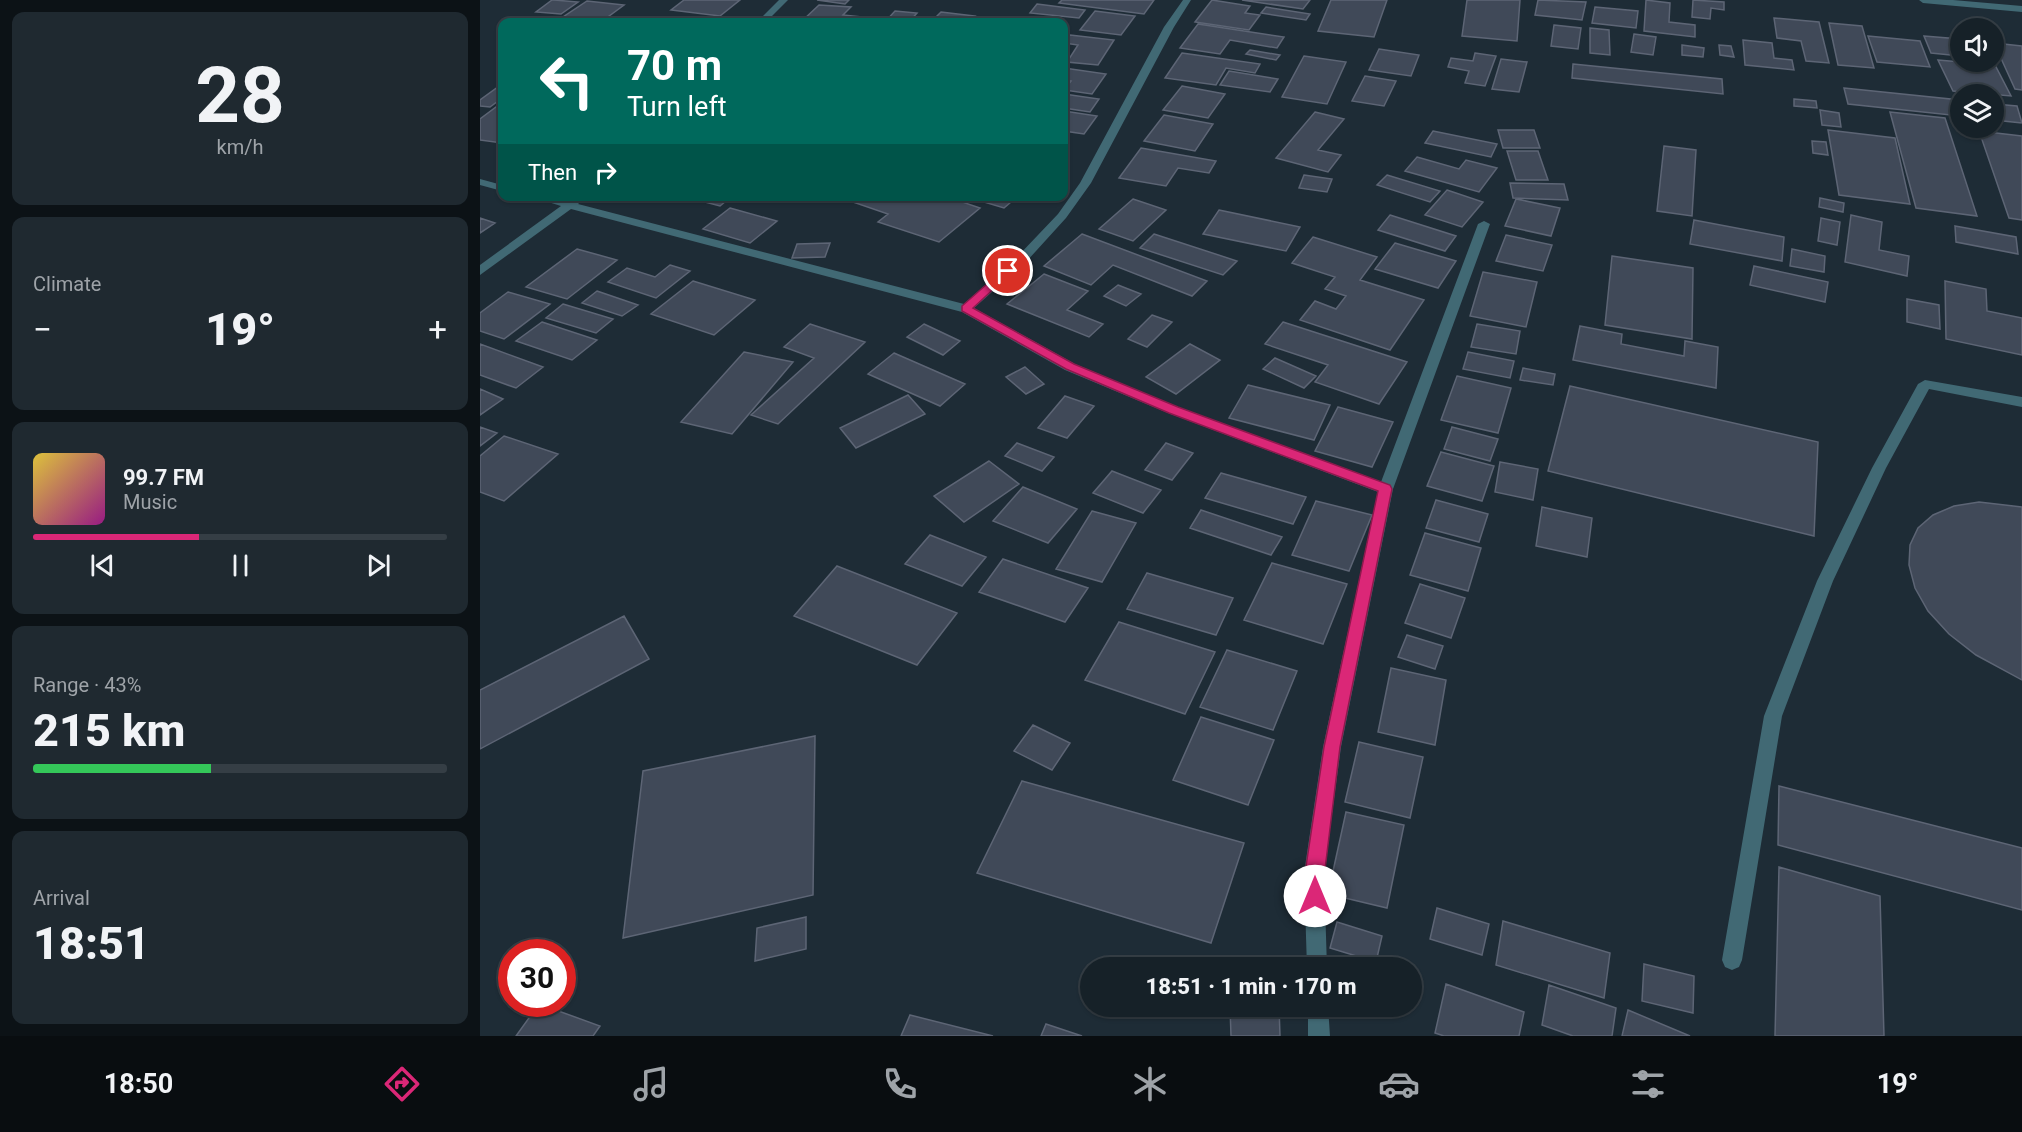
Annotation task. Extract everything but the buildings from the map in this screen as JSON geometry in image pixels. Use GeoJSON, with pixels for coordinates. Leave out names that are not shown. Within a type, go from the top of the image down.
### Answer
{"type":"FeatureCollection","features":[{"type":"Feature","properties":{"kind":"street"},"geometry":{"type":"LineString","coordinates":[[765,18],[784,0]]}},
{"type":"Feature","properties":{"kind":"street"},"geometry":{"type":"LineString","coordinates":[[966,309],[1022,259],[1062,216],[1085,183],[1169,27],[1187,0]]}},
{"type":"Feature","properties":{"kind":"street"},"geometry":{"type":"LineString","coordinates":[[1923,0],[2022,9]]}},
{"type":"Feature","properties":{"kind":"street"},"geometry":{"type":"LineString","coordinates":[[480,182],[498,187]]}},
{"type":"Feature","properties":{"kind":"street"},"geometry":{"type":"LineString","coordinates":[[551,201],[966,309],[1070,367],[1173,410],[1386,489]]}},
{"type":"Feature","properties":{"kind":"street"},"geometry":{"type":"LineString","coordinates":[[480,271],[577,201]]}},
{"type":"Feature","properties":{"kind":"street"},"geometry":{"type":"LineString","coordinates":[[1317,957],[1314,873],[1330,758],[1386,489],[1484,225]]}},
{"type":"Feature","properties":{"kind":"street"},"geometry":{"type":"LineString","coordinates":[[1732,960],[1773,716],[1825,581],[1879,468],[1925,384],[2022,402]]}},
{"type":"Feature","properties":{"kind":"street"},"geometry":{"type":"LineString","coordinates":[[1318,1017],[1319,1036]]}},
{"type":"Feature","properties":{"kind":"route"},"geometry":{"type":"LineString","coordinates":[[1008,271],[966,309],[1070,367],[1173,410],[1386,489],[1332,747],[1314,873],[1315,896]]}}]}
